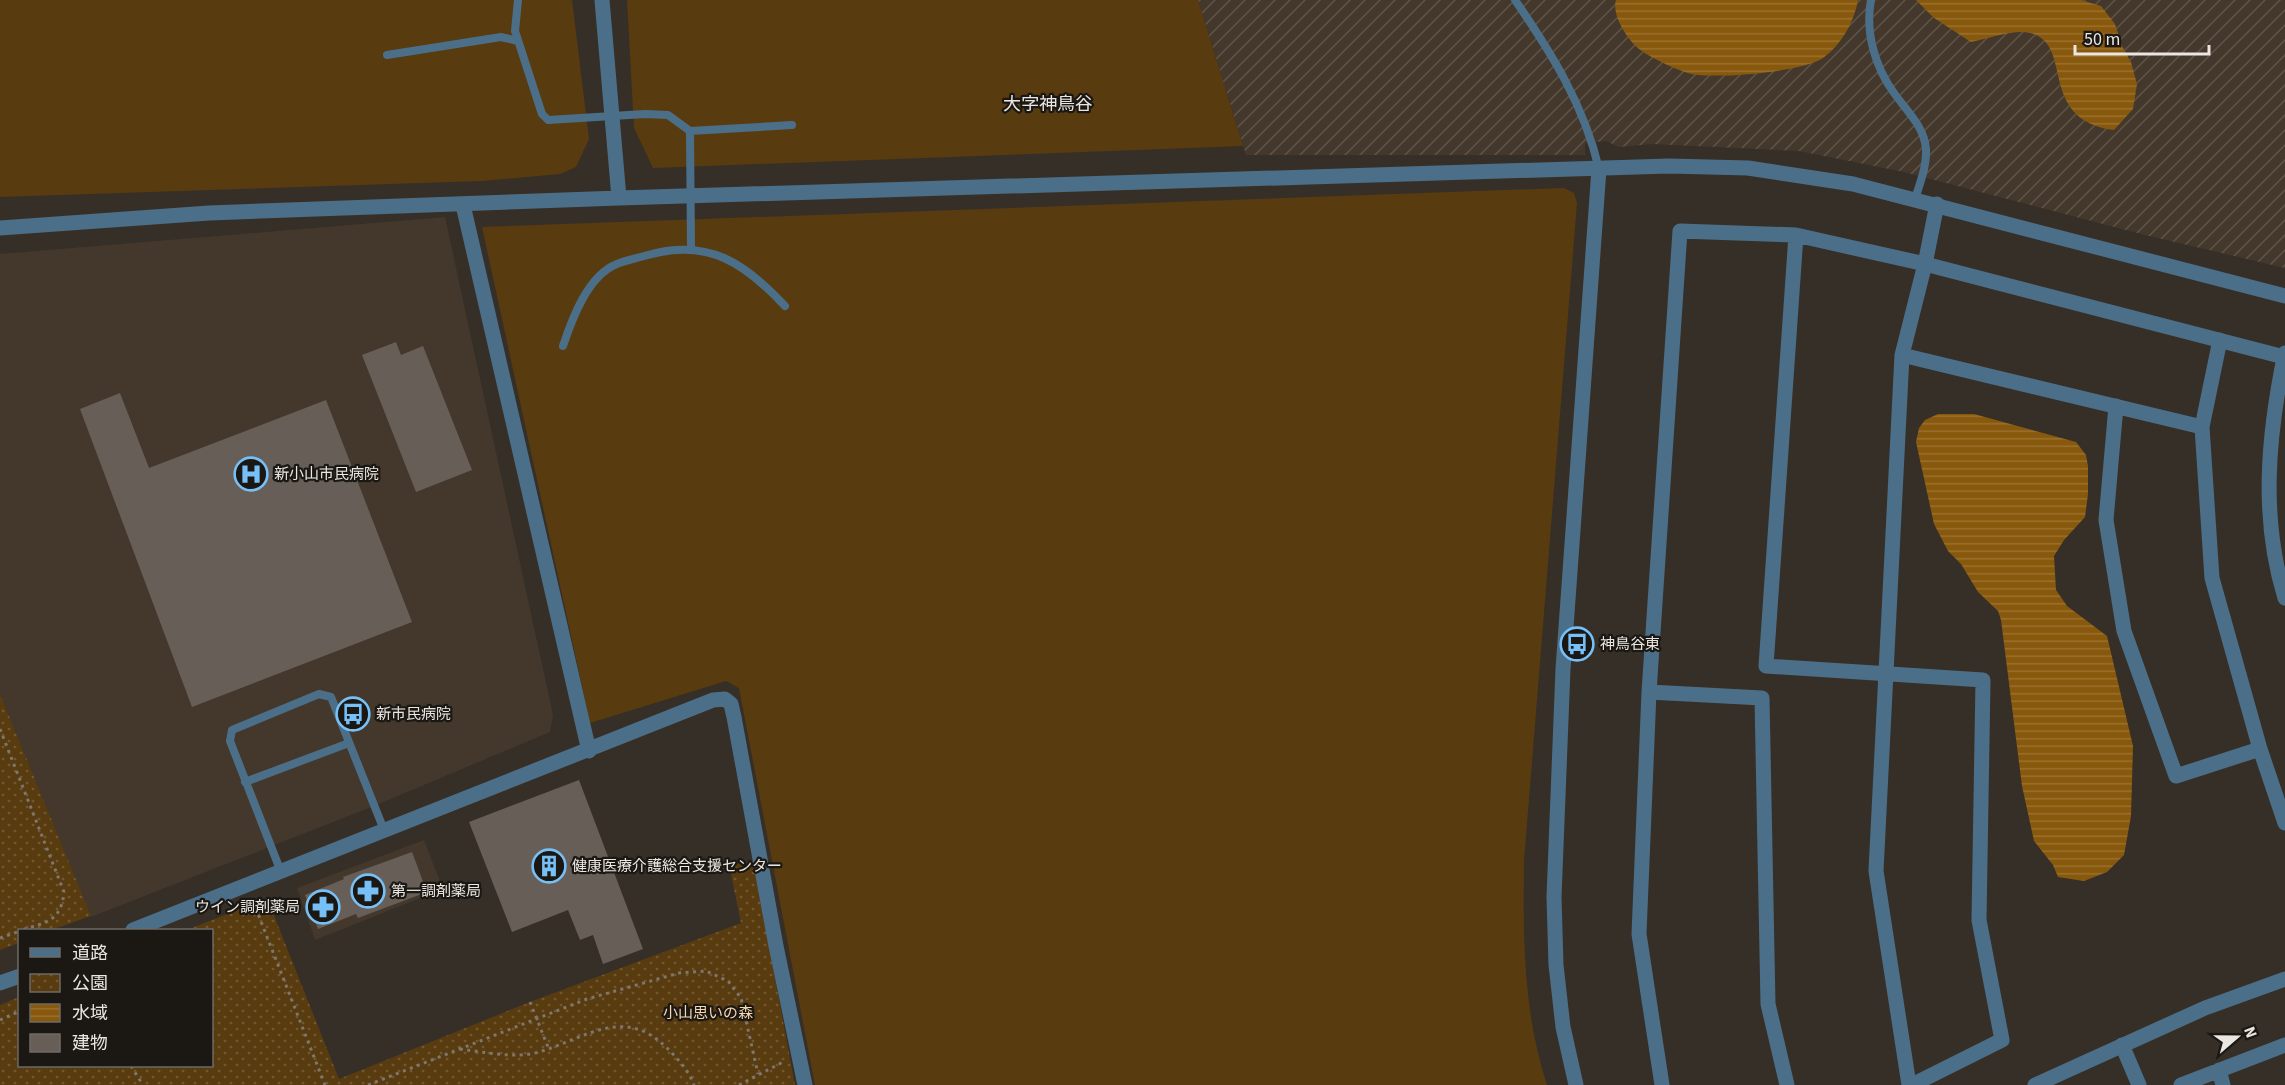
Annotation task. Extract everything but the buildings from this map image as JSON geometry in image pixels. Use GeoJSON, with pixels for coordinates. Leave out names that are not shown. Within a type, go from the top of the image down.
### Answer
{"type":"FeatureCollection","features":[{"type":"Feature","properties":{"kind":"street"},"geometry":{"type":"LineString","coordinates":[[602,0],[619,198]]}},
{"type":"Feature","properties":{"kind":"street"},"geometry":{"type":"LineString","coordinates":[[0,228],[209,213],[619,198],[1669,166],[1748,168],[1834,180],[1916,199],[2285,296]]}},
{"type":"Feature","properties":{"kind":"street"},"geometry":{"type":"LineString","coordinates":[[1576,1085],[1563,1027],[1556,965],[1554,897],[1563,669],[1599,169]]}},
{"type":"Feature","properties":{"kind":"street"},"geometry":{"type":"LineString","coordinates":[[1796,235],[1766,666],[1886,672],[1983,680],[1979,920],[2002,1040],[1911,1085],[1876,871],[1886,672],[1902,355],[1925,264],[1936,204]]}},
{"type":"Feature","properties":{"kind":"street"},"geometry":{"type":"LineString","coordinates":[[463,205],[589,751]]}},
{"type":"Feature","properties":{"kind":"street"},"geometry":{"type":"LineString","coordinates":[[1662,1085],[1639,934],[1649,692],[1680,231],[1796,235],[1925,264],[2285,355],[2268,493],[2275,566],[2285,598]]}},
{"type":"Feature","properties":{"kind":"street"},"geometry":{"type":"LineString","coordinates":[[2220,340],[2202,427],[2212,578],[2260,749],[2285,823]]}},
{"type":"Feature","properties":{"kind":"street"},"geometry":{"type":"LineString","coordinates":[[1902,355],[2202,427]]}},
{"type":"Feature","properties":{"kind":"street"},"geometry":{"type":"LineString","coordinates":[[2116,406],[2106,520],[2122,620],[2176,776],[2260,749]]}},
{"type":"Feature","properties":{"kind":"street"},"geometry":{"type":"LineString","coordinates":[[1649,692],[1762,698],[1767,1004],[1787,1085]]}},
{"type":"Feature","properties":{"kind":"street"},"geometry":{"type":"LineString","coordinates":[[136,929],[713,700],[725,699],[731,704],[806,1085]]}},
{"type":"Feature","properties":{"kind":"street"},"geometry":{"type":"LineString","coordinates":[[0,983],[18,977]]}},
{"type":"Feature","properties":{"kind":"street"},"geometry":{"type":"LineString","coordinates":[[2035,1085],[2205,1008],[2285,979]]}},
{"type":"Feature","properties":{"kind":"street"},"geometry":{"type":"LineString","coordinates":[[2122,1045],[2139,1085]]}},
{"type":"Feature","properties":{"kind":"street"},"geometry":{"type":"LineString","coordinates":[[2181,1085],[2221,1078],[2285,1045]]}},
{"type":"Feature","properties":{"kind":"lane"},"geometry":{"type":"LineString","coordinates":[[518,0],[515,31],[542,114],[548,120],[645,114],[668,116],[690,131],[792,125]]}},
{"type":"Feature","properties":{"kind":"lane"},"geometry":{"type":"LineString","coordinates":[[1515,0],[1567,81],[1590,132],[1599,169]]}},
{"type":"Feature","properties":{"kind":"lane"},"geometry":{"type":"LineString","coordinates":[[1870,0],[1873,51],[1892,91],[1916,122],[1926,147],[1926,160],[1916,199]]}},
{"type":"Feature","properties":{"kind":"lane"},"geometry":{"type":"LineString","coordinates":[[387,55],[501,37],[518,41]]}},
{"type":"Feature","properties":{"kind":"lane"},"geometry":{"type":"LineString","coordinates":[[690,131],[691,248]]}},
{"type":"Feature","properties":{"kind":"lane"},"geometry":{"type":"LineString","coordinates":[[563,346],[575,310],[594,284],[615,265],[660,252],[691,248],[734,262],[759,278],[785,306]]}},
{"type":"Feature","properties":{"kind":"lane"},"geometry":{"type":"LineString","coordinates":[[281,872],[230,741],[232,730],[319,694],[331,697],[384,830]]}},
{"type":"Feature","properties":{"kind":"lane"},"geometry":{"type":"LineString","coordinates":[[245,782],[350,743]]}},
{"type":"Feature","properties":{"kind":"path"},"geometry":{"type":"LineString","coordinates":[[0,729],[64,892],[58,912],[53,919],[26,929]]}},
{"type":"Feature","properties":{"kind":"path"},"geometry":{"type":"LineString","coordinates":[[253,902],[325,1085]]}},
{"type":"Feature","properties":{"kind":"path"},"geometry":{"type":"LineString","coordinates":[[0,938],[18,932]]}},
{"type":"Feature","properties":{"kind":"path"},"geometry":{"type":"LineString","coordinates":[[368,1085],[537,1018],[618,990],[679,973],[706,971],[728,981],[741,998],[758,1074]]}},
{"type":"Feature","properties":{"kind":"path"},"geometry":{"type":"LineString","coordinates":[[530,1002],[548,1047]]}},
{"type":"Feature","properties":{"kind":"path"},"geometry":{"type":"LineString","coordinates":[[0,1020],[18,1012]]}},
{"type":"Feature","properties":{"kind":"path"},"geometry":{"type":"LineString","coordinates":[[459,1049],[507,1054],[539,1052],[605,1028],[632,1026],[648,1031],[662,1044],[691,1076],[694,1085]]}},
{"type":"Feature","properties":{"kind":"path"},"geometry":{"type":"LineString","coordinates":[[739,1085],[787,1059]]}},
{"type":"Feature","properties":{"kind":"path"},"geometry":{"type":"LineString","coordinates":[[132,1067],[142,1085]]}},
{"type":"Feature","properties":{"kind":"shaded area"},"geometry":{"type":"Polygon","coordinates":[[[1198,0],[2285,0],[2285,268],[2145,235],[1904,172],[1799,151],[1652,144],[1619,147],[1606,141],[1585,143],[1585,155],[1246,155],[1198,0]]]}},
{"type":"Feature","properties":{"kind":"shaded area","name":"新小山市民病院"},"geometry":{"type":"Polygon","coordinates":[[[445,217],[553,715],[550,732],[374,806],[91,917],[0,694],[0,254],[445,217]]]}},
{"type":"Feature","properties":{"kind":"shaded area"},"geometry":{"type":"Polygon","coordinates":[[[424,840],[443,889],[315,940],[297,888],[424,840]]]}},
{"type":"Feature","properties":{"kind":"green space"},"geometry":{"type":"Polygon","coordinates":[[[0,0],[572,0],[589,139],[576,167],[560,174],[482,181],[0,197],[0,0]]]}},
{"type":"Feature","properties":{"kind":"green space"},"geometry":{"type":"Polygon","coordinates":[[[627,0],[1198,0],[1243,146],[653,168],[634,128],[627,0]]]}},
{"type":"Feature","properties":{"kind":"green space"},"geometry":{"type":"Polygon","coordinates":[[[1564,188],[1574,193],[1577,203],[1524,861],[1526,974],[1533,1030],[1547,1085],[815,1085],[739,688],[726,681],[590,723],[482,227],[1564,188]]]}},
{"type":"Feature","properties":{"kind":"green space"},"geometry":{"type":"Polygon","coordinates":[[[0,694],[91,916],[54,929],[18,929],[18,943],[0,950],[0,694]]]}},
{"type":"Feature","properties":{"kind":"green space","name":"小山思いの森"},"geometry":{"type":"Polygon","coordinates":[[[753,861],[795,1085],[0,1085],[0,1005],[18,997],[18,1067],[213,1067],[213,929],[190,929],[267,898],[339,1079],[530,1002],[741,923],[730,869],[737,864],[753,861]]]}},
{"type":"Feature","properties":{"kind":"water"},"geometry":{"type":"Polygon","coordinates":[[[1616,0],[1858,0],[1854,16],[1846,32],[1823,58],[1813,63],[1779,71],[1720,76],[1687,73],[1642,51],[1622,28],[1616,13],[1616,0]]]}},
{"type":"Feature","properties":{"kind":"water"},"geometry":{"type":"Polygon","coordinates":[[[1916,0],[2081,0],[2101,6],[2115,24],[2122,46],[2131,62],[2137,84],[2133,109],[2114,130],[2090,123],[2074,112],[2065,98],[2051,51],[2043,40],[2030,33],[2016,32],[1971,42],[1934,18],[1916,0]]]}},
{"type":"Feature","properties":{"kind":"water"},"geometry":{"type":"Polygon","coordinates":[[[1938,414],[1974,414],[2076,442],[2086,455],[2088,494],[2085,517],[2064,540],[2054,556],[2056,590],[2067,606],[2107,636],[2133,746],[2131,816],[2124,855],[2107,872],[2084,881],[2058,877],[2053,865],[2034,841],[2022,786],[2001,620],[1998,611],[1978,592],[1961,564],[1948,551],[1934,524],[1916,442],[1919,428],[1925,420],[1938,414]]]}},
{"type":"Feature","properties":{"kind":"place","name":"新小山市民病院"},"geometry":{"type":"Point","coordinates":[251,474]}},
{"type":"Feature","properties":{"kind":"place","name":"神鳥谷東"},"geometry":{"type":"Point","coordinates":[1577,644]}},
{"type":"Feature","properties":{"kind":"place","name":"新市民病院"},"geometry":{"type":"Point","coordinates":[353,714]}},
{"type":"Feature","properties":{"kind":"place","name":"健康医療介護総合支援センター"},"geometry":{"type":"Point","coordinates":[549,866]}},
{"type":"Feature","properties":{"kind":"place","name":"第一調剤薬局"},"geometry":{"type":"Point","coordinates":[368,891]}},
{"type":"Feature","properties":{"kind":"place","name":"ウイン調剤薬局"},"geometry":{"type":"Point","coordinates":[323,907]}},
{"type":"Feature","properties":{"kind":"district","name":"大字神鳥谷"},"geometry":{"type":"Point","coordinates":[1048,104]}}]}
